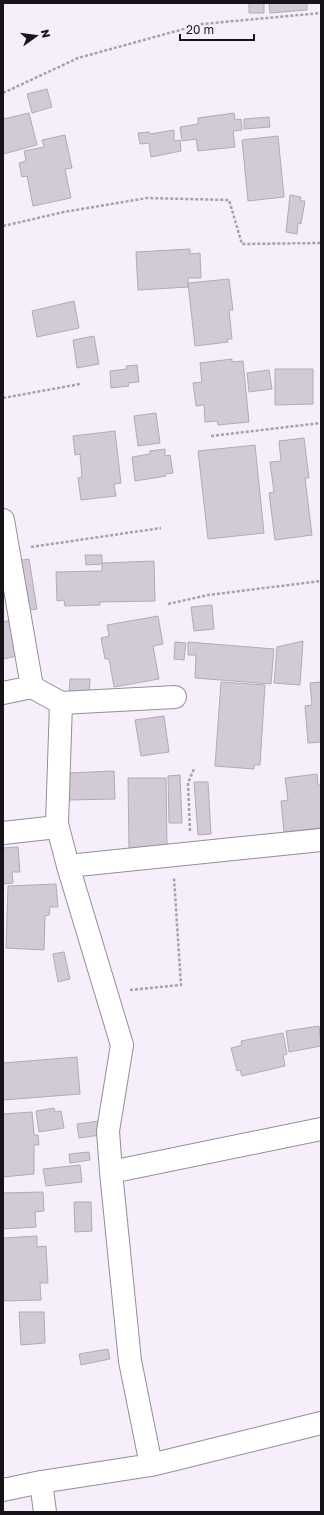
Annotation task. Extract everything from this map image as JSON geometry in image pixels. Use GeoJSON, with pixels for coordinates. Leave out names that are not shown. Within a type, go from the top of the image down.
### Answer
{"type":"FeatureCollection","features":[{"type":"Feature","properties":{"kind":"street"},"geometry":{"type":"LineString","coordinates":[[3,520],[32,687]]}},
{"type":"Feature","properties":{"kind":"street"},"geometry":{"type":"LineString","coordinates":[[3,693],[32,687],[61,703],[175,697]]}},
{"type":"Feature","properties":{"kind":"street"},"geometry":{"type":"LineString","coordinates":[[61,703],[57,827],[122,1045],[108,1131],[130,1361],[150,1465]]}},
{"type":"Feature","properties":{"kind":"street"},"geometry":{"type":"LineString","coordinates":[[3,833],[57,827]]}},
{"type":"Feature","properties":{"kind":"street"},"geometry":{"type":"LineString","coordinates":[[68,866],[321,840]]}},
{"type":"Feature","properties":{"kind":"street"},"geometry":{"type":"LineString","coordinates":[[111,1172],[321,1129]]}},
{"type":"Feature","properties":{"kind":"street"},"geometry":{"type":"LineString","coordinates":[[3,1490],[41,1482],[150,1465],[321,1423]]}},
{"type":"Feature","properties":{"kind":"street"},"geometry":{"type":"LineString","coordinates":[[41,1482],[45,1512]]}},
{"type":"Feature","properties":{"kind":"path"},"geometry":{"type":"LineString","coordinates":[[3,93],[78,58],[202,24],[321,13]]}},
{"type":"Feature","properties":{"kind":"path"},"geometry":{"type":"LineString","coordinates":[[3,226],[64,212],[147,198],[229,200],[242,244],[321,243]]}},
{"type":"Feature","properties":{"kind":"path"},"geometry":{"type":"LineString","coordinates":[[3,398],[80,384]]}},
{"type":"Feature","properties":{"kind":"path"},"geometry":{"type":"LineString","coordinates":[[211,436],[321,423]]}},
{"type":"Feature","properties":{"kind":"path"},"geometry":{"type":"LineString","coordinates":[[8,550],[161,528]]}},
{"type":"Feature","properties":{"kind":"path"},"geometry":{"type":"LineString","coordinates":[[168,604],[208,595],[321,581]]}},
{"type":"Feature","properties":{"kind":"path"},"geometry":{"type":"LineString","coordinates":[[106,992],[181,985],[182,854],[188,783],[194,769]]}},
{"type":"Feature","properties":{"kind":"building"},"geometry":{"type":"Polygon","coordinates":[[[249,3],[264,3],[264,13],[249,13],[249,3]]]}},
{"type":"Feature","properties":{"kind":"building"},"geometry":{"type":"Polygon","coordinates":[[[269,3],[307,3],[307,10],[270,13],[269,3]]]}},
{"type":"Feature","properties":{"kind":"building"},"geometry":{"type":"Polygon","coordinates":[[[47,89],[52,107],[32,113],[27,94],[47,89]]]}},
{"type":"Feature","properties":{"kind":"building"},"geometry":{"type":"Polygon","coordinates":[[[29,113],[37,145],[3,154],[3,119],[29,113]]]}},
{"type":"Feature","properties":{"kind":"building"},"geometry":{"type":"Polygon","coordinates":[[[234,113],[235,120],[241,119],[242,130],[233,131],[235,147],[198,151],[196,139],[182,141],[180,127],[198,124],[198,118],[234,113]]]}},
{"type":"Feature","properties":{"kind":"building"},"geometry":{"type":"Polygon","coordinates":[[[269,117],[270,127],[244,129],[244,119],[269,117]]]}},
{"type":"Feature","properties":{"kind":"building"},"geometry":{"type":"Polygon","coordinates":[[[174,130],[174,141],[180,140],[181,151],[151,157],[149,143],[140,144],[138,133],[149,132],[150,134],[174,130]]]}},
{"type":"Feature","properties":{"kind":"building"},"geometry":{"type":"Polygon","coordinates":[[[65,135],[72,168],[65,169],[71,198],[33,206],[27,176],[22,177],[19,163],[26,161],[24,151],[44,147],[42,140],[65,135]]]}},
{"type":"Feature","properties":{"kind":"building"},"geometry":{"type":"Polygon","coordinates":[[[278,136],[284,197],[248,201],[242,140],[278,136]]]}},
{"type":"Feature","properties":{"kind":"building"},"geometry":{"type":"Polygon","coordinates":[[[290,195],[301,197],[300,201],[305,201],[301,224],[298,223],[297,234],[286,232],[290,195]]]}},
{"type":"Feature","properties":{"kind":"building"},"geometry":{"type":"Polygon","coordinates":[[[190,249],[190,254],[200,253],[201,278],[188,278],[188,287],[138,290],[136,252],[190,249]]]}},
{"type":"Feature","properties":{"kind":"building"},"geometry":{"type":"Polygon","coordinates":[[[229,279],[233,310],[229,310],[232,339],[227,339],[228,342],[195,346],[188,283],[229,279]]]}},
{"type":"Feature","properties":{"kind":"building"},"geometry":{"type":"Polygon","coordinates":[[[74,301],[79,328],[37,337],[32,311],[74,301]]]}},
{"type":"Feature","properties":{"kind":"building"},"geometry":{"type":"Polygon","coordinates":[[[94,336],[99,364],[77,368],[73,340],[94,336]]]}},
{"type":"Feature","properties":{"kind":"building"},"geometry":{"type":"Polygon","coordinates":[[[232,359],[232,362],[243,361],[249,422],[218,425],[217,421],[205,422],[204,405],[196,406],[193,383],[202,382],[200,363],[232,359]]]}},
{"type":"Feature","properties":{"kind":"building"},"geometry":{"type":"Polygon","coordinates":[[[137,365],[139,382],[128,383],[129,386],[111,388],[110,371],[127,369],[126,366],[137,365]]]}},
{"type":"Feature","properties":{"kind":"building"},"geometry":{"type":"Polygon","coordinates":[[[275,369],[313,369],[313,404],[275,405],[275,369]]]}},
{"type":"Feature","properties":{"kind":"building"},"geometry":{"type":"Polygon","coordinates":[[[269,370],[272,389],[249,392],[247,373],[269,370]]]}},
{"type":"Feature","properties":{"kind":"building"},"geometry":{"type":"Polygon","coordinates":[[[156,413],[160,443],[138,446],[134,416],[156,413]]]}},
{"type":"Feature","properties":{"kind":"building"},"geometry":{"type":"Polygon","coordinates":[[[115,431],[121,483],[114,484],[116,496],[81,500],[78,478],[82,477],[80,454],[75,455],[73,436],[115,431]]]}},
{"type":"Feature","properties":{"kind":"building"},"geometry":{"type":"Polygon","coordinates":[[[304,438],[309,478],[305,478],[312,535],[275,540],[269,493],[274,492],[270,462],[281,461],[279,441],[304,438]]]}},
{"type":"Feature","properties":{"kind":"building"},"geometry":{"type":"Polygon","coordinates":[[[255,445],[264,533],[208,539],[198,451],[255,445]]]}},
{"type":"Feature","properties":{"kind":"building"},"geometry":{"type":"Polygon","coordinates":[[[165,449],[165,456],[170,455],[173,473],[165,474],[166,476],[135,481],[132,457],[150,454],[150,451],[165,449]]]}},
{"type":"Feature","properties":{"kind":"building"},"geometry":{"type":"Polygon","coordinates":[[[85,555],[102,555],[102,563],[154,561],[155,601],[100,602],[100,605],[65,606],[64,600],[57,601],[56,572],[102,571],[102,564],[86,565],[85,555]]]}},
{"type":"Feature","properties":{"kind":"building"},"geometry":{"type":"Polygon","coordinates":[[[29,559],[37,609],[24,611],[16,561],[29,559]]]}},
{"type":"Feature","properties":{"kind":"building"},"geometry":{"type":"Polygon","coordinates":[[[212,605],[214,629],[194,631],[191,607],[212,605]]]}},
{"type":"Feature","properties":{"kind":"building"},"geometry":{"type":"Polygon","coordinates":[[[158,616],[163,644],[153,646],[159,679],[114,687],[109,659],[105,659],[101,638],[109,636],[107,625],[158,616]]]}},
{"type":"Feature","properties":{"kind":"building"},"geometry":{"type":"Polygon","coordinates":[[[10,620],[17,656],[3,659],[3,622],[10,620]]]}},
{"type":"Feature","properties":{"kind":"building"},"geometry":{"type":"Polygon","coordinates":[[[303,641],[300,685],[274,683],[277,647],[303,641]]]}},
{"type":"Feature","properties":{"kind":"building"},"geometry":{"type":"Polygon","coordinates":[[[175,642],[186,643],[184,660],[174,659],[175,642]]]}},
{"type":"Feature","properties":{"kind":"building"},"geometry":{"type":"Polygon","coordinates":[[[188,642],[274,649],[271,684],[195,678],[196,655],[188,655],[188,642]]]}},
{"type":"Feature","properties":{"kind":"building"},"geometry":{"type":"Polygon","coordinates":[[[70,679],[90,679],[89,696],[69,695],[70,679]]]}},
{"type":"Feature","properties":{"kind":"building"},"geometry":{"type":"Polygon","coordinates":[[[221,682],[265,685],[260,765],[254,765],[254,769],[215,766],[221,682]]]}},
{"type":"Feature","properties":{"kind":"building"},"geometry":{"type":"Polygon","coordinates":[[[321,682],[321,742],[308,743],[305,706],[312,705],[310,683],[321,682]]]}},
{"type":"Feature","properties":{"kind":"building"},"geometry":{"type":"Polygon","coordinates":[[[164,716],[169,752],[141,756],[135,720],[164,716]]]}},
{"type":"Feature","properties":{"kind":"building"},"geometry":{"type":"Polygon","coordinates":[[[114,771],[115,799],[69,800],[68,773],[114,771]]]}},
{"type":"Feature","properties":{"kind":"building"},"geometry":{"type":"Polygon","coordinates":[[[317,774],[318,785],[321,785],[321,828],[284,832],[281,801],[288,800],[285,778],[317,774]]]}},
{"type":"Feature","properties":{"kind":"building"},"geometry":{"type":"Polygon","coordinates":[[[180,775],[182,823],[169,823],[168,776],[180,775]]]}},
{"type":"Feature","properties":{"kind":"building"},"geometry":{"type":"Polygon","coordinates":[[[128,778],[166,778],[167,847],[129,848],[128,778]]]}},
{"type":"Feature","properties":{"kind":"building"},"geometry":{"type":"Polygon","coordinates":[[[194,782],[208,782],[211,834],[198,835],[194,782]]]}},
{"type":"Feature","properties":{"kind":"building"},"geometry":{"type":"Polygon","coordinates":[[[18,847],[20,872],[12,872],[13,883],[3,884],[3,848],[18,847]]]}},
{"type":"Feature","properties":{"kind":"building"},"geometry":{"type":"Polygon","coordinates":[[[56,884],[58,907],[50,907],[49,915],[45,916],[44,950],[6,948],[8,886],[56,884]]]}},
{"type":"Feature","properties":{"kind":"building"},"geometry":{"type":"Polygon","coordinates":[[[64,952],[70,979],[58,982],[53,954],[64,952]]]}},
{"type":"Feature","properties":{"kind":"building"},"geometry":{"type":"Polygon","coordinates":[[[319,1026],[321,1046],[289,1052],[286,1031],[319,1026]]]}},
{"type":"Feature","properties":{"kind":"building"},"geometry":{"type":"Polygon","coordinates":[[[283,1033],[287,1054],[283,1055],[285,1066],[242,1076],[240,1070],[237,1071],[231,1048],[242,1045],[241,1041],[283,1033]]]}},
{"type":"Feature","properties":{"kind":"building"},"geometry":{"type":"Polygon","coordinates":[[[77,1057],[80,1094],[3,1100],[3,1063],[77,1057]]]}},
{"type":"Feature","properties":{"kind":"building"},"geometry":{"type":"Polygon","coordinates":[[[54,1108],[55,1112],[61,1111],[64,1128],[39,1132],[36,1111],[54,1108]]]}},
{"type":"Feature","properties":{"kind":"building"},"geometry":{"type":"Polygon","coordinates":[[[32,1112],[34,1135],[38,1135],[39,1145],[34,1145],[34,1174],[3,1177],[3,1114],[32,1112]]]}},
{"type":"Feature","properties":{"kind":"building"},"geometry":{"type":"Polygon","coordinates":[[[99,1121],[101,1135],[79,1138],[77,1124],[99,1121]]]}},
{"type":"Feature","properties":{"kind":"building"},"geometry":{"type":"Polygon","coordinates":[[[89,1152],[90,1160],[70,1163],[69,1154],[89,1152]]]}},
{"type":"Feature","properties":{"kind":"building"},"geometry":{"type":"Polygon","coordinates":[[[80,1165],[82,1182],[46,1186],[43,1169],[80,1165]]]}},
{"type":"Feature","properties":{"kind":"building"},"geometry":{"type":"Polygon","coordinates":[[[43,1192],[44,1211],[35,1212],[36,1227],[3,1229],[3,1193],[43,1192]]]}},
{"type":"Feature","properties":{"kind":"building"},"geometry":{"type":"Polygon","coordinates":[[[74,1202],[91,1202],[92,1231],[75,1232],[74,1202]]]}},
{"type":"Feature","properties":{"kind":"building"},"geometry":{"type":"Polygon","coordinates":[[[37,1236],[37,1247],[46,1246],[48,1283],[40,1283],[41,1300],[3,1301],[3,1238],[37,1236]]]}},
{"type":"Feature","properties":{"kind":"building"},"geometry":{"type":"Polygon","coordinates":[[[19,1312],[44,1312],[45,1343],[21,1345],[19,1312]]]}},
{"type":"Feature","properties":{"kind":"building"},"geometry":{"type":"Polygon","coordinates":[[[108,1349],[110,1359],[81,1365],[79,1354],[108,1349]]]}}]}
